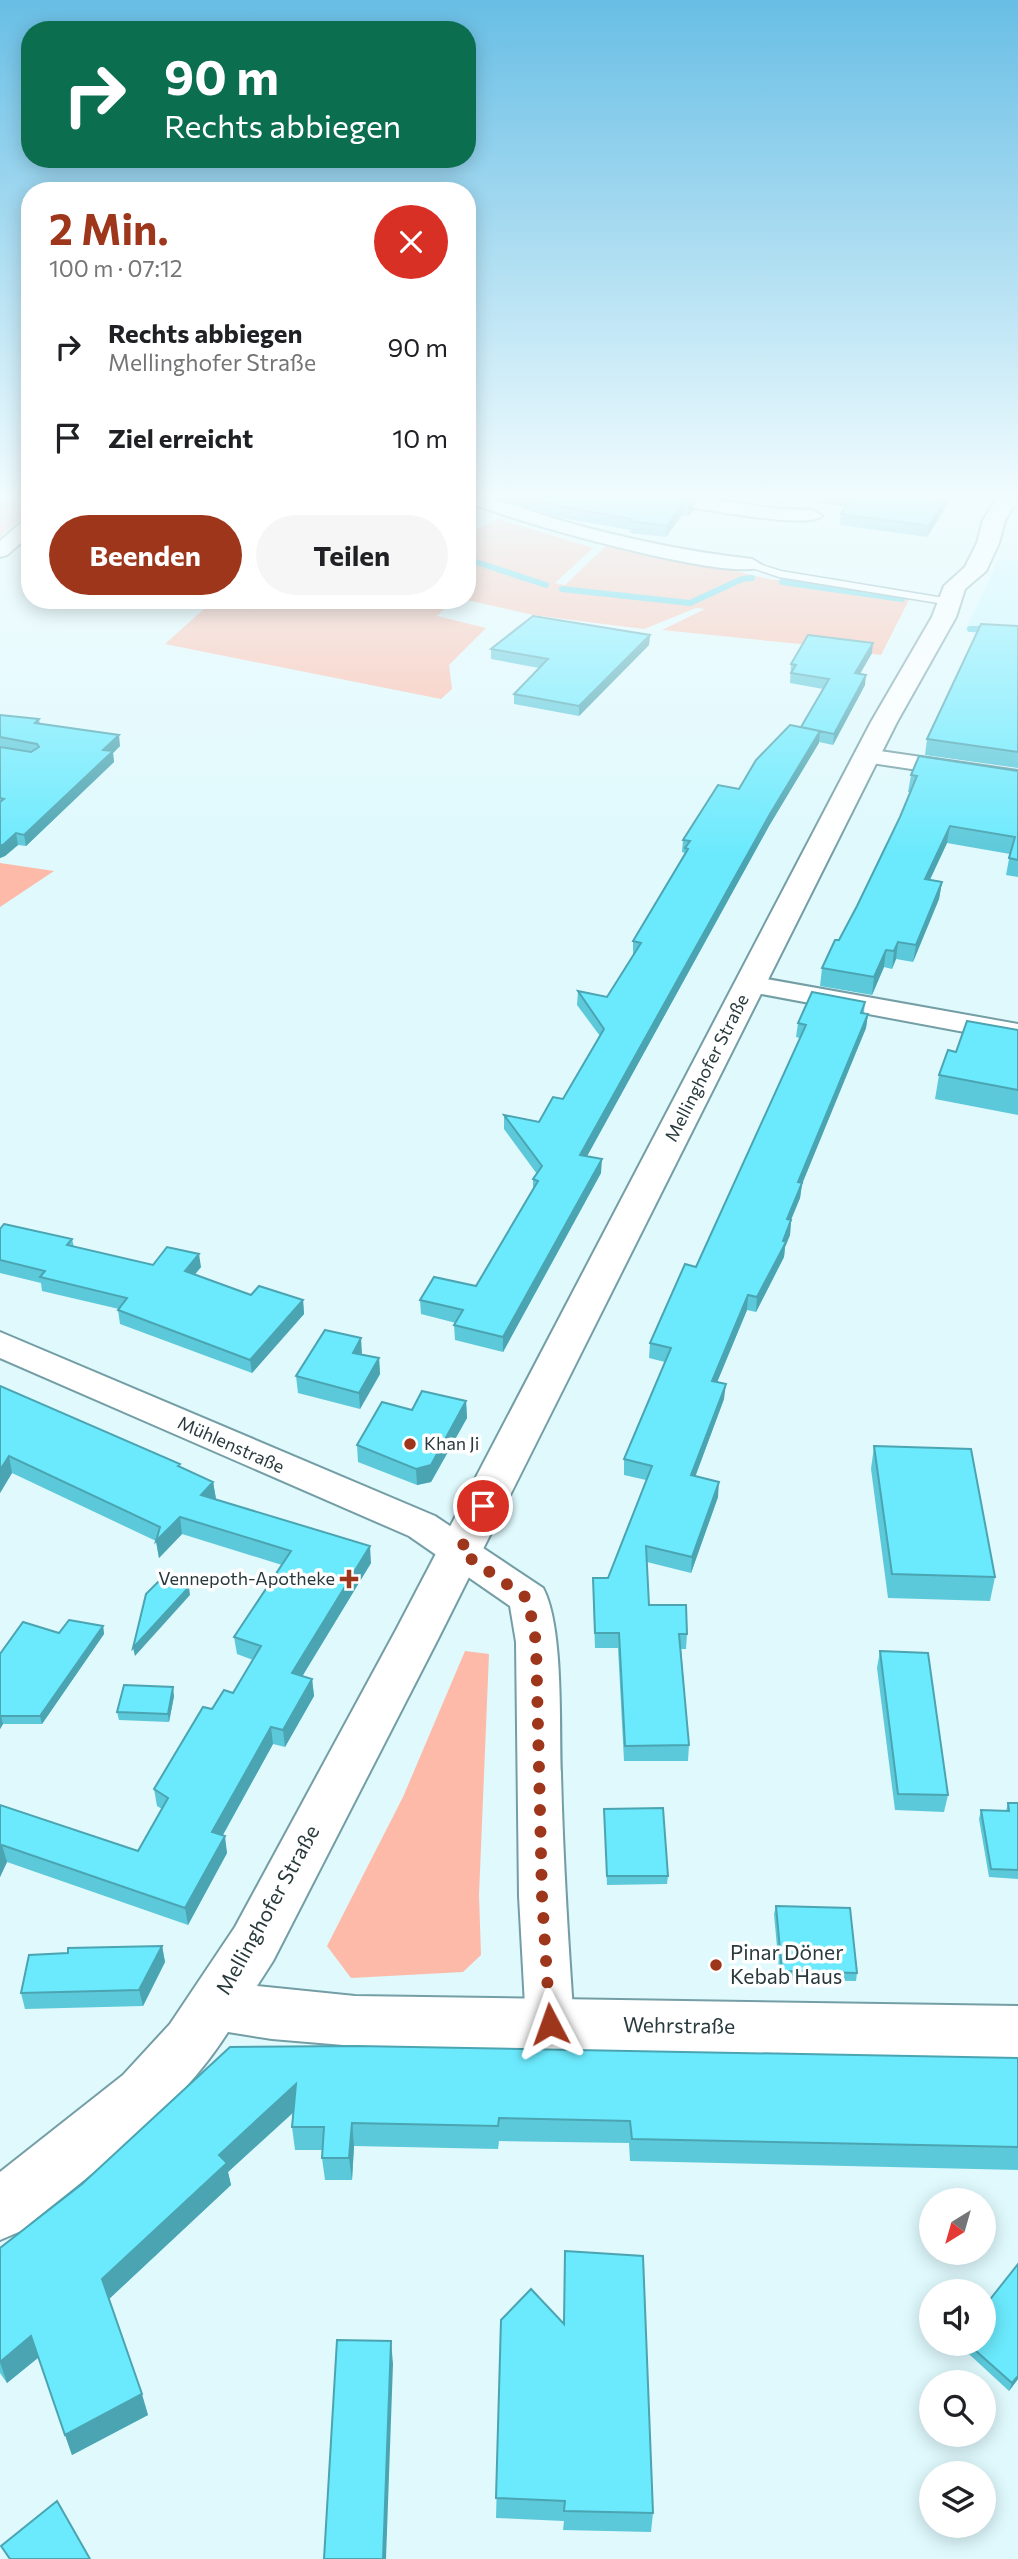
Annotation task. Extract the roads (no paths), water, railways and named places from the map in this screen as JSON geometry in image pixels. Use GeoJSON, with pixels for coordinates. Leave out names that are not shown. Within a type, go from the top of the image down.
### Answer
{"type":"FeatureCollection","features":[{"type":"Feature","properties":{"kind":"main road","name":"Mellinghofer Straße"},"geometry":{"type":"LineString","coordinates":[[0,2210],[143,2094],[190,2042],[254,1944],[460,1551],[866,756],[941,615]]}},
{"type":"Feature","properties":{"kind":"main road","name":"Wehrstraße"},"geometry":{"type":"LineString","coordinates":[[215,2005],[272,2014],[355,2021],[1018,2032]]}},
{"type":"Feature","properties":{"kind":"street"},"geometry":{"type":"LineString","coordinates":[[866,756],[1018,778]]}},
{"type":"Feature","properties":{"kind":"street"},"geometry":{"type":"LineString","coordinates":[[750,984],[1018,1033]]}},
{"type":"Feature","properties":{"kind":"street","name":"Mühlenstraße"},"geometry":{"type":"LineString","coordinates":[[0,1344],[369,1505],[422,1525],[460,1551]]}},
{"type":"Feature","properties":{"kind":"street"},"geometry":{"type":"LineString","coordinates":[[460,1551],[522,1592],[532,1609],[536,1642],[542,1896],[550,2024]]}},
{"type":"Feature","properties":{"kind":"waterway"},"geometry":{"type":"LineString","coordinates":[[970,629],[992,629]]}},
{"type":"Feature","properties":{"kind":"place","name":"Khan Ji"},"geometry":{"type":"Point","coordinates":[410,1444]}},
{"type":"Feature","properties":{"kind":"place","name":"Vennepoth-Apotheke"},"geometry":{"type":"Point","coordinates":[349,1579]}},
{"type":"Feature","properties":{"kind":"place","name":"Pinar Döner Kebab Haus"},"geometry":{"type":"Point","coordinates":[716,1965]}}]}
